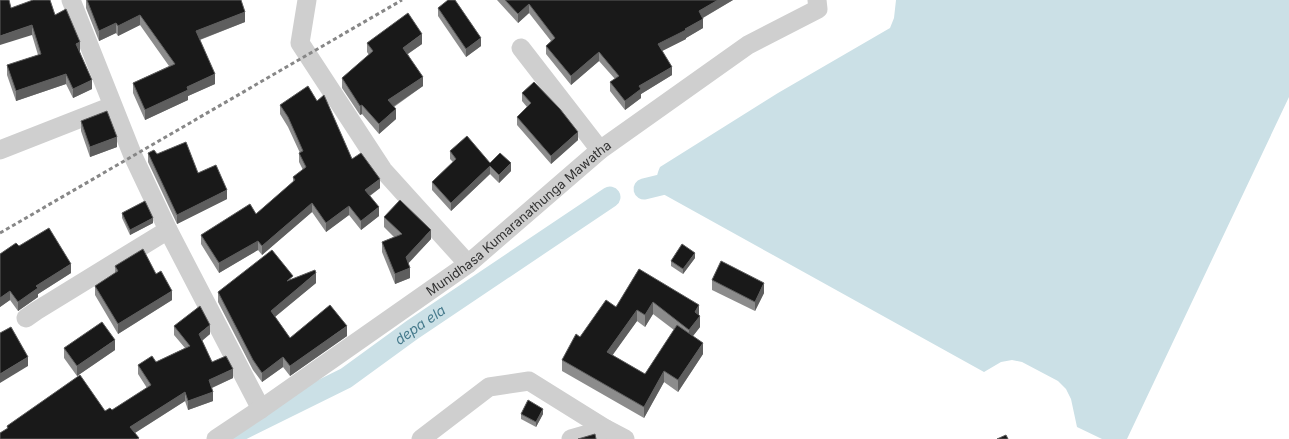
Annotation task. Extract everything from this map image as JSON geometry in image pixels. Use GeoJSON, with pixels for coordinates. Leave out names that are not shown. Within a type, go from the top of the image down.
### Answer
{"type":"FeatureCollection","features":[{"type":"Feature","properties":{"kind":"street"},"geometry":{"type":"LineString","coordinates":[[71,0],[133,156],[168,230],[261,409]]}},
{"type":"Feature","properties":{"kind":"street"},"geometry":{"type":"LineString","coordinates":[[307,0],[300,43],[383,170],[468,264]]}},
{"type":"Feature","properties":{"kind":"street","name":"Munidhasa Kumaranathunga Mawatha"},"geometry":{"type":"LineString","coordinates":[[216,439],[468,264],[600,150],[748,45],[818,9],[817,0]]}},
{"type":"Feature","properties":{"kind":"street"},"geometry":{"type":"LineString","coordinates":[[521,48],[600,150]]}},
{"type":"Feature","properties":{"kind":"street"},"geometry":{"type":"LineString","coordinates":[[0,150],[112,106]]}},
{"type":"Feature","properties":{"kind":"street"},"geometry":{"type":"LineString","coordinates":[[26,318],[168,230]]}},
{"type":"Feature","properties":{"kind":"street"},"geometry":{"type":"LineString","coordinates":[[422,439],[489,387],[529,381],[606,429],[625,439]]}},
{"type":"Feature","properties":{"kind":"street"},"geometry":{"type":"LineString","coordinates":[[571,439],[606,429]]}},
{"type":"Feature","properties":{"kind":"shaded area"},"geometry":{"type":"Polygon","coordinates":[[[896,0],[1289,0],[1289,97],[1127,439],[1102,439],[1077,427],[1071,399],[1066,389],[1058,381],[1022,362],[1012,360],[1001,362],[984,372],[663,194],[659,187],[657,174],[660,167],[778,93],[890,28],[894,18],[896,0]]]}},
{"type":"Feature","properties":{"kind":"building"},"geometry":{"type":"Polygon","coordinates":[[[0,0],[9,0],[11,8],[33,0],[50,0],[55,15],[66,9],[80,42],[76,44],[92,80],[73,89],[66,74],[16,91],[7,65],[41,54],[32,25],[0,36],[0,0]]]}},
{"type":"Feature","properties":{"kind":"building"},"geometry":{"type":"Polygon","coordinates":[[[87,0],[241,0],[245,12],[196,31],[215,74],[187,87],[188,90],[145,110],[133,83],[175,64],[140,15],[118,26],[116,23],[99,31],[87,0]]]}},
{"type":"Feature","properties":{"kind":"building"},"geometry":{"type":"Polygon","coordinates":[[[448,0],[455,0],[481,38],[466,49],[438,8],[448,0]]]}},
{"type":"Feature","properties":{"kind":"building"},"geometry":{"type":"Polygon","coordinates":[[[505,0],[718,0],[699,11],[703,19],[685,29],[686,30],[658,44],[672,67],[639,86],[641,89],[625,101],[610,82],[619,76],[599,52],[571,76],[546,46],[555,38],[529,4],[518,14],[505,0]]]}},
{"type":"Feature","properties":{"kind":"building"},"geometry":{"type":"Polygon","coordinates":[[[408,13],[422,34],[403,48],[423,77],[388,100],[396,109],[379,124],[362,105],[360,106],[342,78],[373,51],[367,43],[408,13]]]}},
{"type":"Feature","properties":{"kind":"building"},"geometry":{"type":"Polygon","coordinates":[[[534,82],[560,109],[578,132],[551,156],[517,117],[531,103],[522,93],[534,82]]]}},
{"type":"Feature","properties":{"kind":"building"},"geometry":{"type":"Polygon","coordinates":[[[308,86],[317,101],[324,95],[352,159],[361,153],[380,179],[365,190],[379,207],[361,221],[349,206],[326,223],[312,203],[262,246],[258,241],[219,263],[201,235],[250,204],[256,214],[295,180],[293,177],[306,167],[299,153],[303,151],[288,117],[280,105],[308,86]]]}},
{"type":"Feature","properties":{"kind":"building"},"geometry":{"type":"Polygon","coordinates":[[[107,111],[117,137],[90,147],[81,121],[107,111]]]}},
{"type":"Feature","properties":{"kind":"building"},"geometry":{"type":"Polygon","coordinates":[[[467,136],[490,163],[500,153],[511,163],[499,175],[490,166],[451,203],[432,182],[456,159],[450,151],[467,136]]]}},
{"type":"Feature","properties":{"kind":"building"},"geometry":{"type":"Polygon","coordinates":[[[186,142],[198,173],[216,165],[227,190],[177,215],[148,153],[154,150],[157,154],[186,142]]]}},
{"type":"Feature","properties":{"kind":"building"},"geometry":{"type":"Polygon","coordinates":[[[400,200],[431,230],[406,257],[410,268],[395,274],[382,242],[402,234],[384,217],[400,200]]]}},
{"type":"Feature","properties":{"kind":"building"},"geometry":{"type":"Polygon","coordinates":[[[145,201],[153,218],[130,230],[122,213],[145,201]]]}},
{"type":"Feature","properties":{"kind":"building"},"geometry":{"type":"Polygon","coordinates":[[[49,228],[71,264],[36,286],[38,288],[18,302],[10,291],[0,298],[0,254],[16,243],[19,246],[49,228]]]}},
{"type":"Feature","properties":{"kind":"building"},"geometry":{"type":"Polygon","coordinates":[[[682,244],[695,253],[683,269],[671,261],[682,244]]]}},
{"type":"Feature","properties":{"kind":"building"},"geometry":{"type":"Polygon","coordinates":[[[143,249],[156,274],[161,271],[172,291],[118,324],[95,286],[118,271],[115,266],[143,249]]]}},
{"type":"Feature","properties":{"kind":"building"},"geometry":{"type":"Polygon","coordinates":[[[272,250],[293,276],[287,281],[315,270],[316,273],[271,311],[290,338],[330,305],[347,326],[290,366],[283,357],[262,373],[253,360],[218,292],[272,250]]]}},
{"type":"Feature","properties":{"kind":"building"},"geometry":{"type":"Polygon","coordinates":[[[721,261],[764,283],[755,302],[712,280],[721,261]]]}},
{"type":"Feature","properties":{"kind":"building"},"geometry":{"type":"Polygon","coordinates":[[[639,269],[699,305],[695,312],[700,316],[689,330],[653,302],[645,315],[637,310],[607,352],[645,374],[677,325],[703,343],[678,380],[664,371],[644,407],[562,360],[576,334],[580,337],[606,300],[616,307],[639,269]]]}},
{"type":"Feature","properties":{"kind":"building"},"geometry":{"type":"Polygon","coordinates":[[[200,306],[210,325],[199,334],[212,362],[226,356],[233,369],[209,380],[213,392],[188,401],[185,392],[130,427],[139,438],[137,439],[0,439],[0,433],[8,428],[7,426],[80,375],[105,411],[110,408],[112,410],[151,385],[138,365],[152,356],[156,362],[190,346],[174,326],[200,306]]]}},
{"type":"Feature","properties":{"kind":"building"},"geometry":{"type":"Polygon","coordinates":[[[102,322],[115,340],[77,366],[64,348],[102,322]]]}},
{"type":"Feature","properties":{"kind":"building"},"geometry":{"type":"Polygon","coordinates":[[[11,327],[28,357],[0,374],[0,333],[11,327]]]}},
{"type":"Feature","properties":{"kind":"building"},"geometry":{"type":"Polygon","coordinates":[[[528,400],[543,409],[536,422],[521,414],[528,400]]]}},
{"type":"Feature","properties":{"kind":"building"},"geometry":{"type":"Polygon","coordinates":[[[595,434],[596,439],[578,439],[595,434]]]}},
{"type":"Feature","properties":{"kind":"building"},"geometry":{"type":"Polygon","coordinates":[[[1006,435],[1008,439],[997,439],[1006,435]]]}},
{"type":"Feature","properties":{"kind":"waterway","name":"depa ela"},"geometry":{"type":"LineString","coordinates":[[644,189],[685,179]]}},
{"type":"Feature","properties":{"kind":"waterway","name":"depa ela"},"geometry":{"type":"LineString","coordinates":[[235,433],[346,378],[412,330],[610,197]]}},
{"type":"Feature","properties":{"kind":"railway"},"geometry":{"type":"LineString","coordinates":[[0,233],[402,0]]}}]}
